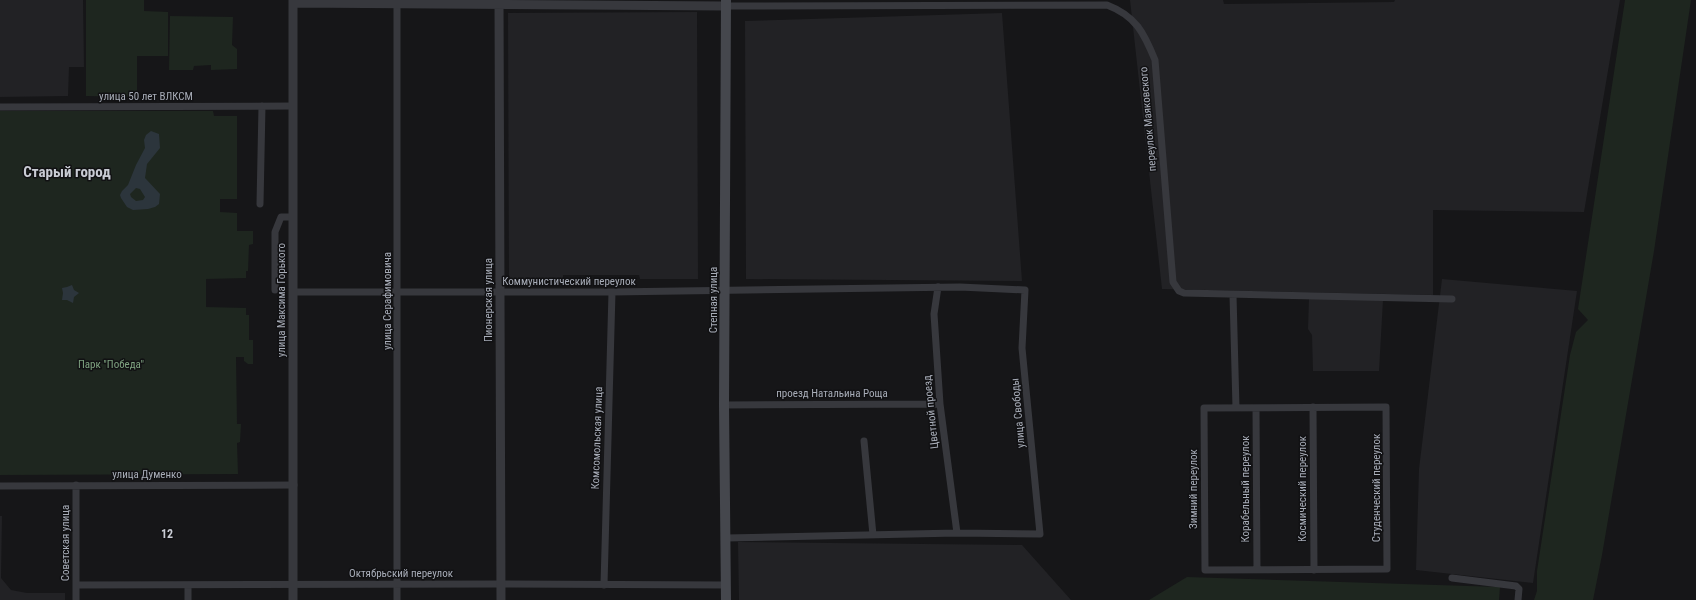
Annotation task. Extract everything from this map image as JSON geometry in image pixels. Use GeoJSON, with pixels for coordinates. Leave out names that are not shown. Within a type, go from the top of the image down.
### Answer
{"type":"FeatureCollection","features":[{"type":"Feature","properties":{"kind":"main road","name":"Степная улица"},"geometry":{"type":"LineString","coordinates":[[726,3],[724,405],[726,600]]}},
{"type":"Feature","properties":{"kind":"street","name":"переулок Маяковского"},"geometry":{"type":"LineString","coordinates":[[293,1],[1107,5],[1120,10],[1131,18],[1140,28],[1156,60],[1173,282],[1179,291],[1184,293],[1233,295],[1452,299]]}},
{"type":"Feature","properties":{"kind":"street","name":"улица Максима Горького"},"geometry":{"type":"LineString","coordinates":[[293,1],[293,600]]}},
{"type":"Feature","properties":{"kind":"street","name":"улица Серафимовича"},"geometry":{"type":"LineString","coordinates":[[397,2],[397,600]]}},
{"type":"Feature","properties":{"kind":"street","name":"Пионерская улица"},"geometry":{"type":"LineString","coordinates":[[499,2],[501,600]]}},
{"type":"Feature","properties":{"kind":"street"},"geometry":{"type":"LineString","coordinates":[[260,204],[262,106]]}},
{"type":"Feature","properties":{"kind":"street","name":"улица 50 лет ВЛКСМ"},"geometry":{"type":"LineString","coordinates":[[0,107],[293,106]]}},
{"type":"Feature","properties":{"kind":"street"},"geometry":{"type":"LineString","coordinates":[[275,290],[275,232],[281,217],[293,217]]}},
{"type":"Feature","properties":{"kind":"street","name":"Коммунистический переулок"},"geometry":{"type":"LineString","coordinates":[[293,292],[612,292],[938,287],[999,287],[1025,290]]}},
{"type":"Feature","properties":{"kind":"street","name":"Цветной проезд"},"geometry":{"type":"LineString","coordinates":[[938,287],[934,314],[940,404],[957,533]]}},
{"type":"Feature","properties":{"kind":"street","name":"улица Свободы"},"geometry":{"type":"LineString","coordinates":[[957,533],[1040,534],[1022,348],[1025,290]]}},
{"type":"Feature","properties":{"kind":"street","name":"Комсомольская улица"},"geometry":{"type":"LineString","coordinates":[[604,585],[612,292]]}},
{"type":"Feature","properties":{"kind":"street"},"geometry":{"type":"LineString","coordinates":[[1233,295],[1236,408],[1313,408]]}},
{"type":"Feature","properties":{"kind":"street","name":"проезд Натальина Роща"},"geometry":{"type":"LineString","coordinates":[[724,405],[940,404]]}},
{"type":"Feature","properties":{"kind":"street","name":"Студенческий переулок"},"geometry":{"type":"LineString","coordinates":[[1313,408],[1386,407],[1387,569],[1314,570]]}},
{"type":"Feature","properties":{"kind":"street","name":"Зимний переулок"},"geometry":{"type":"LineString","coordinates":[[1236,408],[1204,408],[1205,570],[1257,570]]}},
{"type":"Feature","properties":{"kind":"street","name":"Корабельный переулок"},"geometry":{"type":"LineString","coordinates":[[1256,408],[1257,570]]}},
{"type":"Feature","properties":{"kind":"street","name":"Космический переулок"},"geometry":{"type":"LineString","coordinates":[[1313,408],[1314,570]]}},
{"type":"Feature","properties":{"kind":"street"},"geometry":{"type":"LineString","coordinates":[[864,441],[873,535]]}},
{"type":"Feature","properties":{"kind":"street","name":"улица Думенко"},"geometry":{"type":"LineString","coordinates":[[0,486],[294,485]]}},
{"type":"Feature","properties":{"kind":"street","name":"Советская улица"},"geometry":{"type":"LineString","coordinates":[[76,486],[76,600]]}},
{"type":"Feature","properties":{"kind":"street"},"geometry":{"type":"LineString","coordinates":[[726,538],[957,533]]}},
{"type":"Feature","properties":{"kind":"street"},"geometry":{"type":"LineString","coordinates":[[1257,570],[1314,570]]}},
{"type":"Feature","properties":{"kind":"street"},"geometry":{"type":"LineString","coordinates":[[1452,578],[1511,584],[1519,589],[1518,600]]}},
{"type":"Feature","properties":{"kind":"street","name":"Октябрьский переулок"},"geometry":{"type":"LineString","coordinates":[[76,585],[726,585]]}},
{"type":"Feature","properties":{"kind":"street"},"geometry":{"type":"LineString","coordinates":[[188,585],[188,600]]}},
{"type":"Feature","properties":{"kind":"shaded area"},"geometry":{"type":"Polygon","coordinates":[[[0,0],[83,0],[84,67],[69,67],[68,96],[0,97],[0,0]]]}},
{"type":"Feature","properties":{"kind":"shaded area"},"geometry":{"type":"Polygon","coordinates":[[[1130,0],[1223,0],[1224,4],[1394,2],[1395,0],[1620,0],[1584,212],[1433,210],[1433,295],[1162,289],[1130,0]]]}},
{"type":"Feature","properties":{"kind":"shaded area"},"geometry":{"type":"Polygon","coordinates":[[[697,12],[698,279],[640,279],[639,275],[563,275],[563,282],[509,282],[508,13],[697,12]]]}},
{"type":"Feature","properties":{"kind":"shaded area"},"geometry":{"type":"Polygon","coordinates":[[[1002,13],[1022,281],[746,279],[745,21],[1002,13]]]}},
{"type":"Feature","properties":{"kind":"shaded area"},"geometry":{"type":"Polygon","coordinates":[[[151,131],[159,134],[160,148],[147,164],[145,178],[160,194],[159,204],[148,209],[133,210],[127,207],[120,195],[128,185],[145,148],[144,140],[146,135],[151,131]],[[136,188],[130,194],[136,201],[143,200],[145,197],[140,189],[136,188]]]}},
{"type":"Feature","properties":{"kind":"shaded area"},"geometry":{"type":"Polygon","coordinates":[[[1442,279],[1577,291],[1533,583],[1416,570],[1419,469],[1442,279]]]}},
{"type":"Feature","properties":{"kind":"shaded area"},"geometry":{"type":"Polygon","coordinates":[[[72,285],[74,290],[79,293],[74,297],[73,303],[67,300],[62,300],[62,288],[72,285]]]}},
{"type":"Feature","properties":{"kind":"shaded area"},"geometry":{"type":"Polygon","coordinates":[[[1309,298],[1383,300],[1379,371],[1313,371],[1312,335],[1308,329],[1309,298]]]}},
{"type":"Feature","properties":{"kind":"shaded area"},"geometry":{"type":"Polygon","coordinates":[[[0,516],[2,516],[1,578],[11,590],[27,593],[65,593],[65,600],[0,600],[0,516]]]}},
{"type":"Feature","properties":{"kind":"shaded area"},"geometry":{"type":"Polygon","coordinates":[[[738,542],[1022,545],[1071,600],[739,600],[738,542]]]}},
{"type":"Feature","properties":{"kind":"green space"},"geometry":{"type":"Polygon","coordinates":[[[86,0],[144,0],[144,11],[168,12],[168,56],[137,56],[137,97],[86,96],[86,0]]]}},
{"type":"Feature","properties":{"kind":"green space"},"geometry":{"type":"Polygon","coordinates":[[[1625,0],[1691,0],[1654,251],[1593,600],[1534,600],[1537,591],[1537,571],[1570,355],[1576,332],[1588,320],[1578,309],[1625,0]]]}},
{"type":"Feature","properties":{"kind":"green space"},"geometry":{"type":"Polygon","coordinates":[[[170,16],[233,17],[232,45],[237,49],[237,69],[211,70],[211,65],[194,66],[193,70],[169,70],[170,16]]]}},
{"type":"Feature","properties":{"kind":"green space","name":"Парк \"Победа\""},"geometry":{"type":"Polygon","coordinates":[[[0,111],[213,111],[214,116],[237,116],[237,199],[220,199],[220,212],[237,213],[237,231],[253,231],[253,244],[249,245],[248,271],[246,271],[246,278],[206,279],[206,307],[246,308],[246,315],[249,315],[249,340],[253,340],[253,364],[248,364],[244,361],[244,357],[236,357],[237,424],[241,424],[240,442],[237,443],[238,474],[0,475],[0,111]]]}},
{"type":"Feature","properties":{"kind":"green space"},"geometry":{"type":"Polygon","coordinates":[[[1187,577],[1500,587],[1499,600],[1149,600],[1187,577]]]}},
{"type":"Feature","properties":{"kind":"district","name":"Старый город"},"geometry":{"type":"Point","coordinates":[67,172]}},
{"type":"Feature","properties":{"kind":"district","name":"12"},"geometry":{"type":"Point","coordinates":[167,534]}}]}
